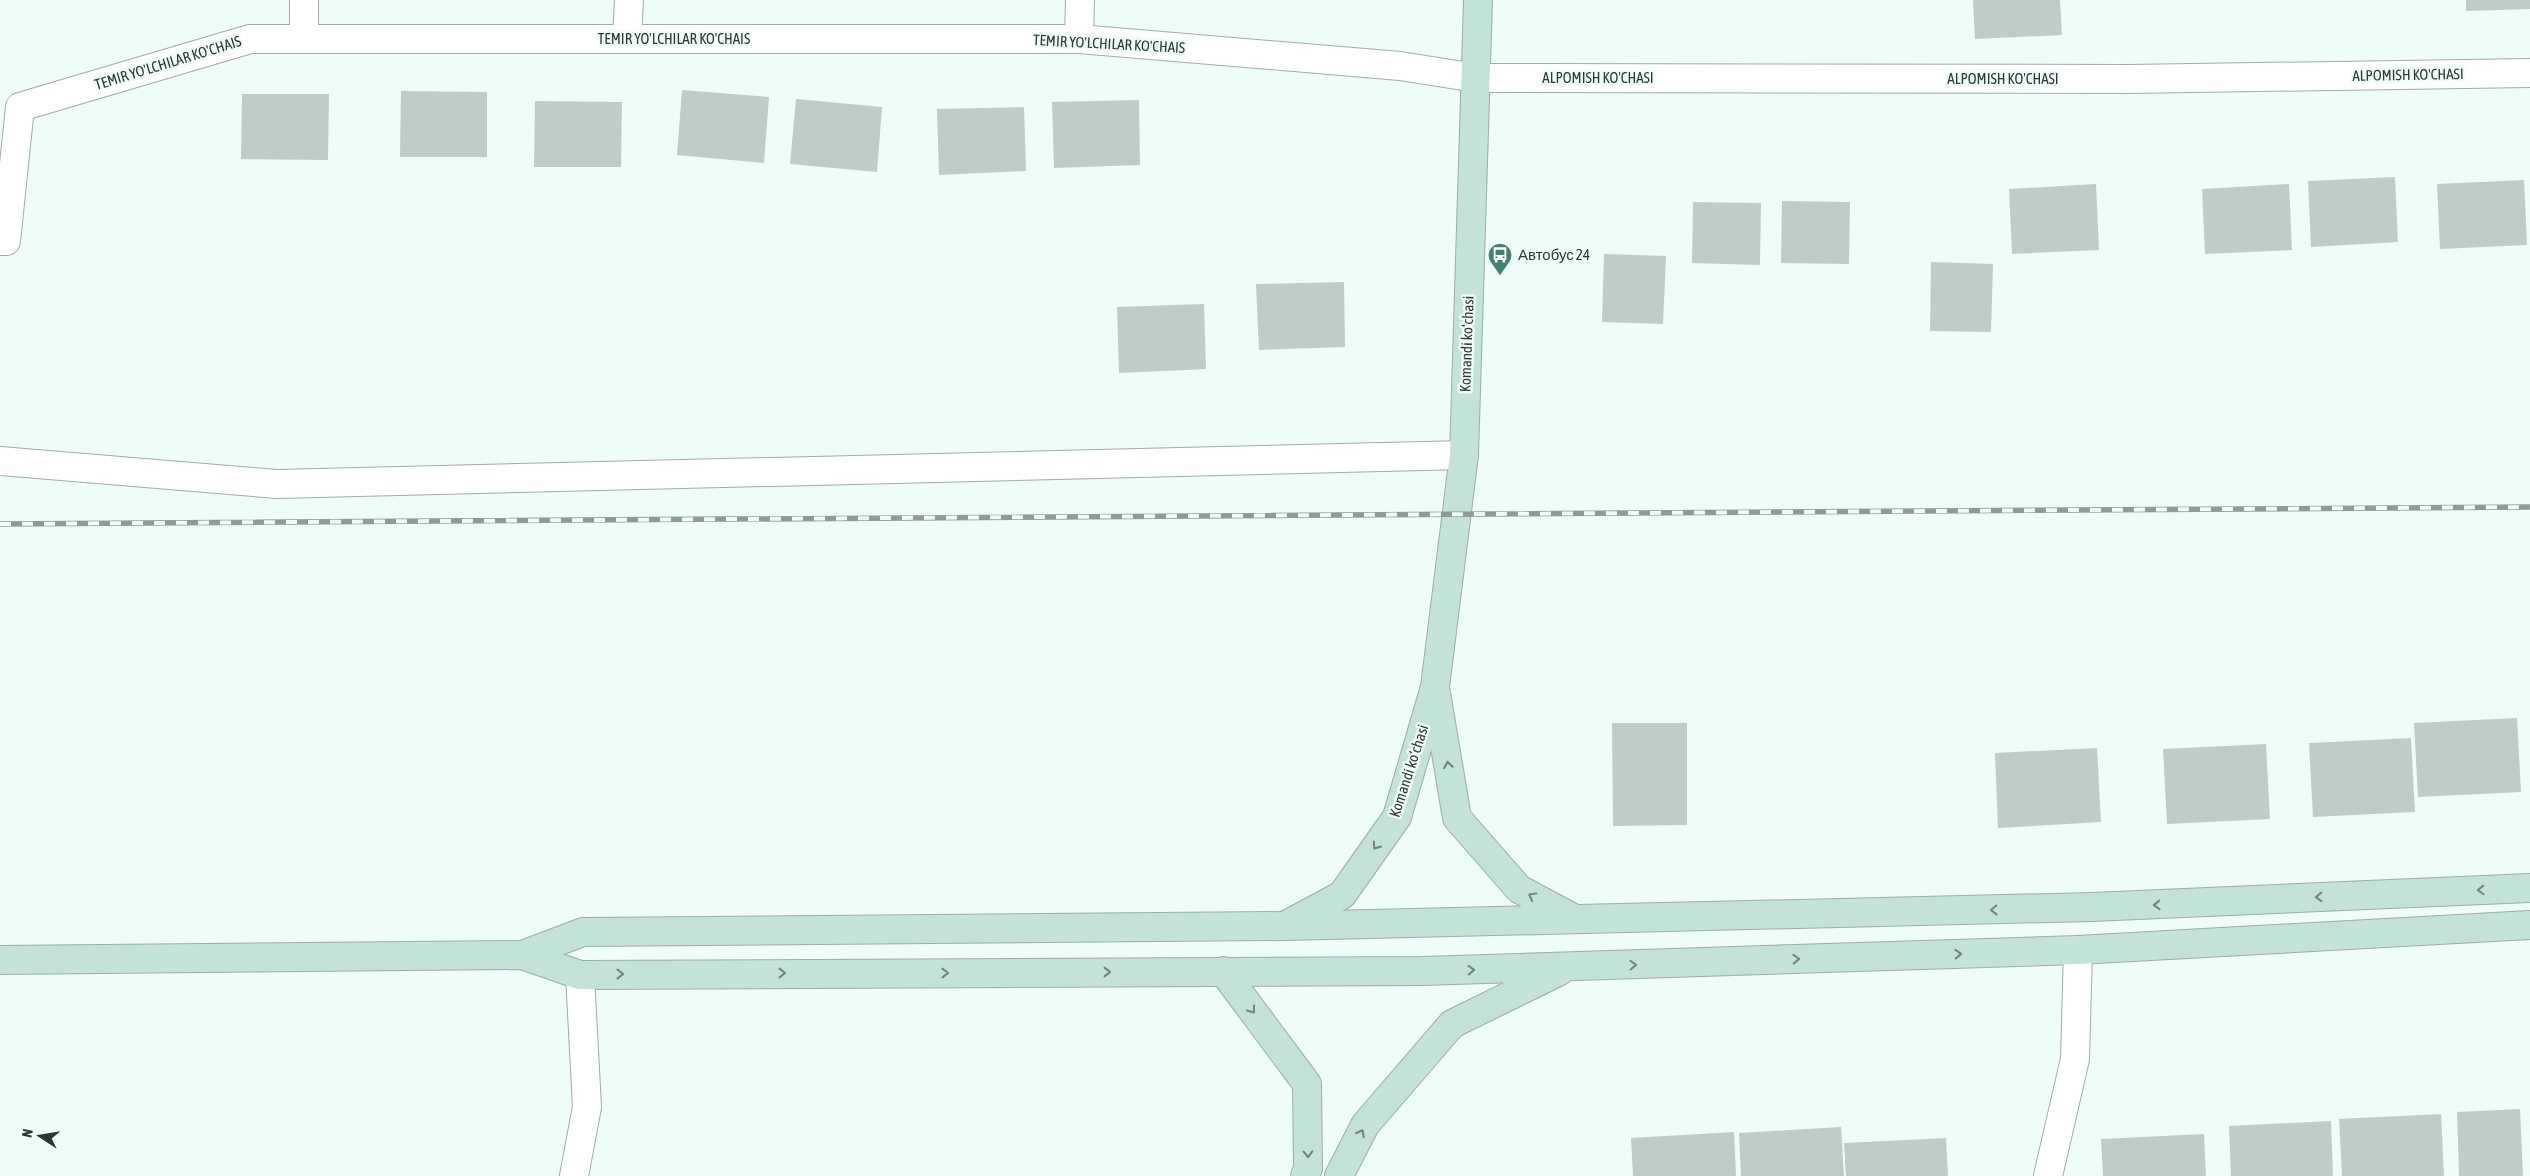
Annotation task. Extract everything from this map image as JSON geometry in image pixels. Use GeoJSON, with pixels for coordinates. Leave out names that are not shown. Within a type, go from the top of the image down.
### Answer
{"type":"FeatureCollection","features":[{"type":"Feature","properties":{"kind":"main road","name":"Komandi ko‘chasi"},"geometry":{"type":"LineString","coordinates":[[1285,926],[1342,895],[1397,817],[1435,687],[1464,455],[1478,0]]}},
{"type":"Feature","properties":{"kind":"main road","name":"Komandi ko‘chasi"},"geometry":{"type":"LineString","coordinates":[[1435,687],[1457,818],[1519,888],[1575,919]]}},
{"type":"Feature","properties":{"kind":"main road"},"geometry":{"type":"LineString","coordinates":[[522,955],[583,932],[1285,926],[2092,907],[2530,888]]}},
{"type":"Feature","properties":{"kind":"main road"},"geometry":{"type":"LineString","coordinates":[[0,960],[522,955],[580,974],[1422,971],[2078,950],[2530,925]]}},
{"type":"Feature","properties":{"kind":"main road"},"geometry":{"type":"LineString","coordinates":[[1339,1176],[1365,1126],[1452,1024],[1568,967]]}},
{"type":"Feature","properties":{"kind":"main road"},"geometry":{"type":"LineString","coordinates":[[1223,971],[1307,1084],[1308,1168],[1305,1176]]}},
{"type":"Feature","properties":{"kind":"street"},"geometry":{"type":"LineString","coordinates":[[304,0],[304,39]]}},
{"type":"Feature","properties":{"kind":"street"},"geometry":{"type":"LineString","coordinates":[[627,39],[629,0]]}},
{"type":"Feature","properties":{"kind":"street"},"geometry":{"type":"LineString","coordinates":[[1079,39],[1080,0]]}},
{"type":"Feature","properties":{"kind":"street","name":"TEMIR YO'LCHILAR KO'CHAIS"},"geometry":{"type":"LineString","coordinates":[[0,241],[6,241],[20,107],[250,39],[1079,39],[1400,66],[1476,78]]}},
{"type":"Feature","properties":{"kind":"street","name":"ALPOMISH KO'CHASI"},"geometry":{"type":"LineString","coordinates":[[1476,78],[2128,79],[2530,73]]}},
{"type":"Feature","properties":{"kind":"street"},"geometry":{"type":"LineString","coordinates":[[0,461],[277,484],[1464,455]]}},
{"type":"Feature","properties":{"kind":"street"},"geometry":{"type":"LineString","coordinates":[[2048,1176],[2075,1059],[2078,950]]}},
{"type":"Feature","properties":{"kind":"street"},"geometry":{"type":"LineString","coordinates":[[574,1176],[587,1107],[580,974]]}},
{"type":"Feature","properties":{"kind":"building"},"geometry":{"type":"Polygon","coordinates":[[[1973,0],[2060,0],[2062,35],[1975,39],[1973,0]]]}},
{"type":"Feature","properties":{"kind":"building"},"geometry":{"type":"Polygon","coordinates":[[[2466,0],[2530,0],[2530,9],[2466,11],[2466,0]]]}},
{"type":"Feature","properties":{"kind":"building"},"geometry":{"type":"Polygon","coordinates":[[[682,90],[769,97],[764,163],[677,155],[682,90]]]}},
{"type":"Feature","properties":{"kind":"building"},"geometry":{"type":"Polygon","coordinates":[[[401,91],[487,92],[487,157],[400,157],[401,91]]]}},
{"type":"Feature","properties":{"kind":"building"},"geometry":{"type":"Polygon","coordinates":[[[242,94],[329,94],[328,160],[241,159],[242,94]]]}},
{"type":"Feature","properties":{"kind":"building"},"geometry":{"type":"Polygon","coordinates":[[[796,99],[882,107],[877,172],[790,164],[796,99]]]}},
{"type":"Feature","properties":{"kind":"building"},"geometry":{"type":"Polygon","coordinates":[[[1139,100],[1140,165],[1054,168],[1052,102],[1139,100]]]}},
{"type":"Feature","properties":{"kind":"building"},"geometry":{"type":"Polygon","coordinates":[[[535,101],[622,102],[621,167],[534,167],[535,101]]]}},
{"type":"Feature","properties":{"kind":"building"},"geometry":{"type":"Polygon","coordinates":[[[1024,107],[1026,171],[939,175],[937,109],[1024,107]]]}},
{"type":"Feature","properties":{"kind":"building"},"geometry":{"type":"Polygon","coordinates":[[[2395,177],[2398,242],[2311,247],[2308,181],[2395,177]]]}},
{"type":"Feature","properties":{"kind":"building"},"geometry":{"type":"Polygon","coordinates":[[[2524,180],[2527,245],[2440,249],[2437,184],[2524,180]]]}},
{"type":"Feature","properties":{"kind":"building"},"geometry":{"type":"Polygon","coordinates":[[[2096,184],[2099,250],[2012,254],[2009,189],[2096,184]]]}},
{"type":"Feature","properties":{"kind":"building"},"geometry":{"type":"Polygon","coordinates":[[[2289,184],[2292,250],[2205,254],[2202,189],[2289,184]]]}},
{"type":"Feature","properties":{"kind":"building"},"geometry":{"type":"Polygon","coordinates":[[[1782,201],[1850,202],[1849,264],[1781,263],[1782,201]]]}},
{"type":"Feature","properties":{"kind":"building"},"geometry":{"type":"Polygon","coordinates":[[[1693,202],[1761,203],[1760,265],[1692,263],[1693,202]]]}},
{"type":"Feature","properties":{"kind":"building"},"geometry":{"type":"Polygon","coordinates":[[[1604,254],[1666,256],[1663,324],[1602,322],[1604,254]]]}},
{"type":"Feature","properties":{"kind":"building"},"geometry":{"type":"Polygon","coordinates":[[[1931,262],[1993,264],[1991,332],[1930,331],[1931,262]]]}},
{"type":"Feature","properties":{"kind":"building"},"geometry":{"type":"Polygon","coordinates":[[[1344,282],[1345,347],[1259,350],[1256,284],[1344,282]]]}},
{"type":"Feature","properties":{"kind":"building"},"geometry":{"type":"Polygon","coordinates":[[[1204,304],[1206,369],[1119,373],[1117,307],[1204,304]]]}},
{"type":"Feature","properties":{"kind":"building"},"geometry":{"type":"Polygon","coordinates":[[[2517,718],[2521,792],[2418,797],[2414,723],[2517,718]]]}},
{"type":"Feature","properties":{"kind":"building"},"geometry":{"type":"Polygon","coordinates":[[[1612,723],[1687,723],[1687,825],[1613,826],[1612,723]]]}},
{"type":"Feature","properties":{"kind":"building"},"geometry":{"type":"Polygon","coordinates":[[[2411,738],[2415,812],[2313,817],[2309,743],[2411,738]]]}},
{"type":"Feature","properties":{"kind":"building"},"geometry":{"type":"Polygon","coordinates":[[[2266,744],[2270,819],[2167,824],[2163,749],[2266,744]]]}},
{"type":"Feature","properties":{"kind":"building"},"geometry":{"type":"Polygon","coordinates":[[[2097,748],[2101,822],[1998,828],[1995,753],[2097,748]]]}},
{"type":"Feature","properties":{"kind":"building"},"geometry":{"type":"Polygon","coordinates":[[[2520,1109],[2523,1176],[2459,1176],[2457,1112],[2520,1109]]]}},
{"type":"Feature","properties":{"kind":"building"},"geometry":{"type":"Polygon","coordinates":[[[2441,1114],[2444,1176],[2342,1176],[2339,1119],[2441,1114]]]}},
{"type":"Feature","properties":{"kind":"building"},"geometry":{"type":"Polygon","coordinates":[[[2331,1121],[2333,1176],[2231,1176],[2229,1126],[2331,1121]]]}},
{"type":"Feature","properties":{"kind":"building"},"geometry":{"type":"Polygon","coordinates":[[[1841,1127],[1844,1176],[1741,1176],[1739,1133],[1841,1127]]]}},
{"type":"Feature","properties":{"kind":"building"},"geometry":{"type":"Polygon","coordinates":[[[1734,1132],[1736,1176],[1633,1176],[1631,1138],[1734,1132]]]}},
{"type":"Feature","properties":{"kind":"building"},"geometry":{"type":"Polygon","coordinates":[[[2204,1134],[2206,1176],[2103,1176],[2101,1139],[2204,1134]]]}},
{"type":"Feature","properties":{"kind":"building"},"geometry":{"type":"Polygon","coordinates":[[[1946,1138],[1948,1176],[1846,1176],[1844,1143],[1946,1138]]]}},
{"type":"Feature","properties":{"kind":"railway"},"geometry":{"type":"LineString","coordinates":[[0,524],[2530,507]]}},
{"type":"Feature","properties":{"kind":"place","name":"Автобус 24"},"geometry":{"type":"Point","coordinates":[1500,276]}}]}
